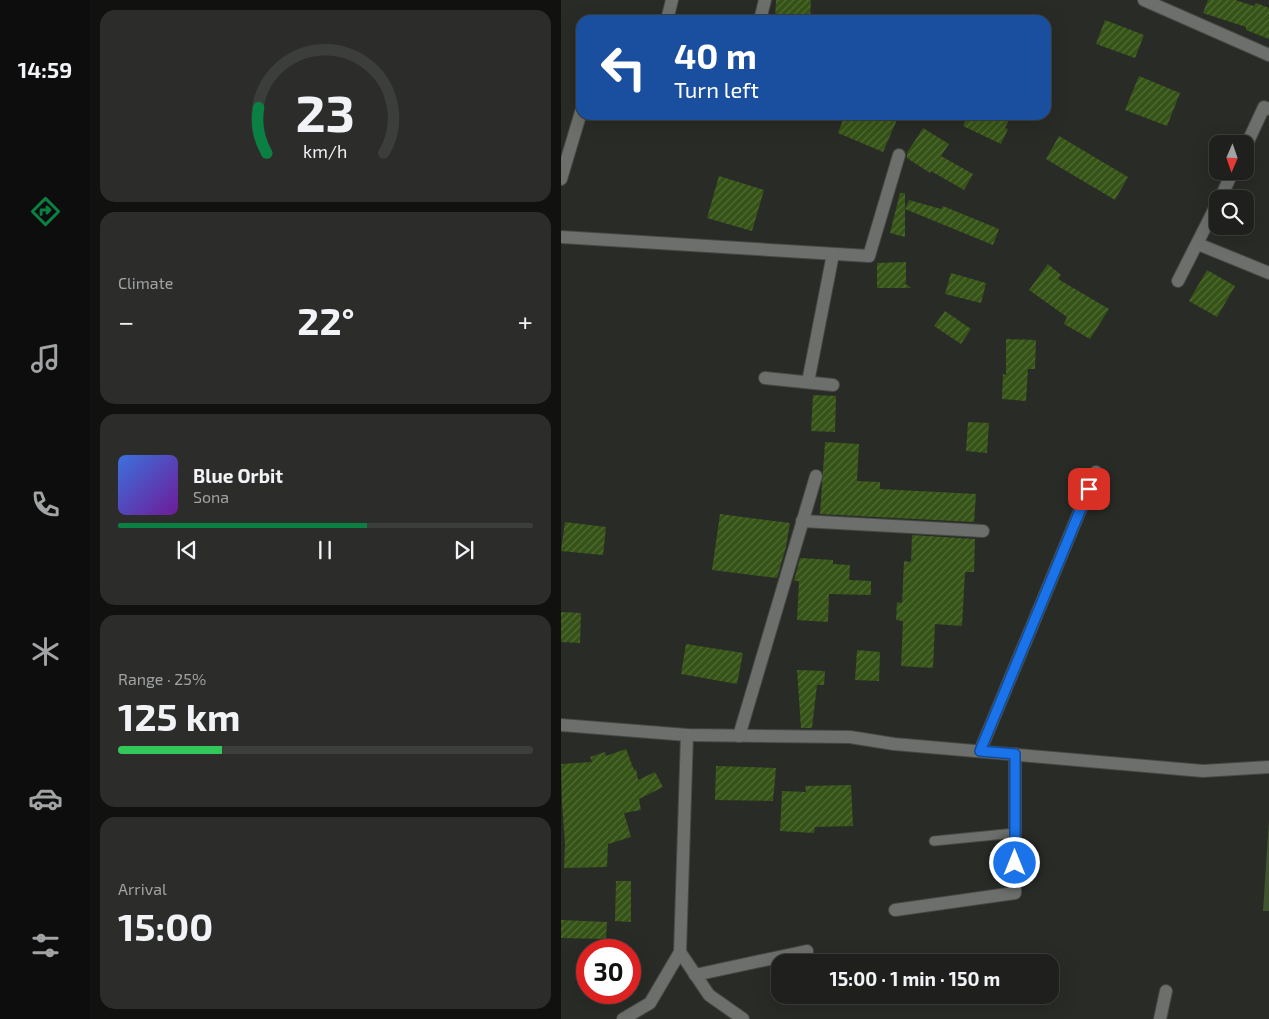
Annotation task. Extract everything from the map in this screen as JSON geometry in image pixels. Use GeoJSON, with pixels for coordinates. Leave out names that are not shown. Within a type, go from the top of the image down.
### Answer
{"type":"FeatureCollection","features":[{"type":"Feature","properties":{"kind":"street"},"geometry":{"type":"LineString","coordinates":[[668,15],[672,0]]}},
{"type":"Feature","properties":{"kind":"street"},"geometry":{"type":"LineString","coordinates":[[761,15],[765,0]]}},
{"type":"Feature","properties":{"kind":"street"},"geometry":{"type":"LineString","coordinates":[[1144,0],[1269,55]]}},
{"type":"Feature","properties":{"kind":"street"},"geometry":{"type":"LineString","coordinates":[[1251,135],[1264,107],[1269,109]]}},
{"type":"Feature","properties":{"kind":"street"},"geometry":{"type":"LineString","coordinates":[[561,179],[579,120]]}},
{"type":"Feature","properties":{"kind":"street"},"geometry":{"type":"LineString","coordinates":[[561,237],[869,256],[899,155]]}},
{"type":"Feature","properties":{"kind":"street"},"geometry":{"type":"LineString","coordinates":[[1178,281],[1209,221]]}},
{"type":"Feature","properties":{"kind":"street"},"geometry":{"type":"LineString","coordinates":[[1198,244],[1269,273]]}},
{"type":"Feature","properties":{"kind":"street"},"geometry":{"type":"LineString","coordinates":[[808,382],[833,254]]}},
{"type":"Feature","properties":{"kind":"street"},"geometry":{"type":"LineString","coordinates":[[765,378],[833,385]]}},
{"type":"Feature","properties":{"kind":"street"},"geometry":{"type":"LineString","coordinates":[[980,751],[1096,472]]}},
{"type":"Feature","properties":{"kind":"street"},"geometry":{"type":"LineString","coordinates":[[739,736],[816,476]]}},
{"type":"Feature","properties":{"kind":"street"},"geometry":{"type":"LineString","coordinates":[[802,521],[983,531]]}},
{"type":"Feature","properties":{"kind":"street"},"geometry":{"type":"LineString","coordinates":[[561,725],[687,735],[850,737],[894,744],[1203,771],[1269,767]]}},
{"type":"Feature","properties":{"kind":"street"},"geometry":{"type":"LineString","coordinates":[[623,1019],[650,1003],[680,952],[687,735]]}},
{"type":"Feature","properties":{"kind":"street"},"geometry":{"type":"LineString","coordinates":[[895,910],[1015,893],[1015,754]]}},
{"type":"Feature","properties":{"kind":"street"},"geometry":{"type":"LineString","coordinates":[[695,975],[807,951]]}},
{"type":"Feature","properties":{"kind":"street"},"geometry":{"type":"LineString","coordinates":[[680,952],[709,995],[743,1019]]}},
{"type":"Feature","properties":{"kind":"street"},"geometry":{"type":"LineString","coordinates":[[1161,1019],[1166,992]]}},
{"type":"Feature","properties":{"kind":"lane"},"geometry":{"type":"LineString","coordinates":[[934,841],[1015,833]]}},
{"type":"Feature","properties":{"kind":"green space"},"geometry":{"type":"Polygon","coordinates":[[[1269,819],[1269,911],[1263,911],[1269,819]]]}},
{"type":"Feature","properties":{"kind":"building"},"geometry":{"type":"Polygon","coordinates":[[[776,0],[811,0],[810,15],[775,15],[776,0]]]}},
{"type":"Feature","properties":{"kind":"building"},"geometry":{"type":"Polygon","coordinates":[[[1208,0],[1235,0],[1254,6],[1256,3],[1269,8],[1269,39],[1246,30],[1246,27],[1203,13],[1208,0]]]}},
{"type":"Feature","properties":{"kind":"building"},"geometry":{"type":"Polygon","coordinates":[[[1105,20],[1144,35],[1135,58],[1096,44],[1105,20]]]}},
{"type":"Feature","properties":{"kind":"building"},"geometry":{"type":"Polygon","coordinates":[[[1139,76],[1180,93],[1167,126],[1125,110],[1139,76]]]}},
{"type":"Feature","properties":{"kind":"building"},"geometry":{"type":"Polygon","coordinates":[[[843,120],[897,120],[883,152],[838,133],[843,120]]]}},
{"type":"Feature","properties":{"kind":"building"},"geometry":{"type":"Polygon","coordinates":[[[966,120],[1009,120],[1005,128],[1008,129],[1001,144],[963,126],[966,120]]]}},
{"type":"Feature","properties":{"kind":"building"},"geometry":{"type":"Polygon","coordinates":[[[923,128],[949,144],[941,156],[973,174],[964,190],[931,171],[930,173],[907,158],[907,153],[923,128]]]}},
{"type":"Feature","properties":{"kind":"building"},"geometry":{"type":"Polygon","coordinates":[[[1059,136],[1128,177],[1115,200],[1046,159],[1059,136]]]}},
{"type":"Feature","properties":{"kind":"building"},"geometry":{"type":"Polygon","coordinates":[[[719,176],[764,190],[752,231],[707,218],[719,176]]]}},
{"type":"Feature","properties":{"kind":"building"},"geometry":{"type":"Polygon","coordinates":[[[900,193],[905,193],[905,237],[890,233],[900,193]]]}},
{"type":"Feature","properties":{"kind":"building"},"geometry":{"type":"Polygon","coordinates":[[[909,200],[941,209],[943,206],[999,229],[993,245],[905,209],[909,200]]]}},
{"type":"Feature","properties":{"kind":"building"},"geometry":{"type":"Polygon","coordinates":[[[906,262],[906,283],[903,282],[911,288],[877,288],[877,263],[906,262]]]}},
{"type":"Feature","properties":{"kind":"building"},"geometry":{"type":"Polygon","coordinates":[[[1048,264],[1061,275],[1058,279],[1109,309],[1090,339],[1064,324],[1067,317],[1029,290],[1048,264]]]}},
{"type":"Feature","properties":{"kind":"building"},"geometry":{"type":"Polygon","coordinates":[[[1207,270],[1235,286],[1217,317],[1189,301],[1207,270]]]}},
{"type":"Feature","properties":{"kind":"building"},"geometry":{"type":"Polygon","coordinates":[[[951,273],[986,283],[981,303],[945,294],[951,273]]]}},
{"type":"Feature","properties":{"kind":"building"},"geometry":{"type":"Polygon","coordinates":[[[945,311],[971,329],[961,344],[934,326],[945,311]]]}},
{"type":"Feature","properties":{"kind":"building"},"geometry":{"type":"Polygon","coordinates":[[[1006,339],[1036,340],[1035,369],[1028,369],[1026,401],[1002,399],[1003,374],[1006,375],[1006,339]]]}},
{"type":"Feature","properties":{"kind":"building"},"geometry":{"type":"Polygon","coordinates":[[[813,395],[836,396],[835,432],[811,431],[813,395]]]}},
{"type":"Feature","properties":{"kind":"building"},"geometry":{"type":"Polygon","coordinates":[[[968,422],[989,423],[987,453],[966,451],[968,422]]]}},
{"type":"Feature","properties":{"kind":"building"},"geometry":{"type":"Polygon","coordinates":[[[825,442],[859,444],[857,481],[880,482],[880,489],[976,494],[974,522],[820,514],[825,442]]]}},
{"type":"Feature","properties":{"kind":"building"},"geometry":{"type":"Polygon","coordinates":[[[720,514],[790,523],[786,547],[777,578],[712,570],[720,514]]]}},
{"type":"Feature","properties":{"kind":"building"},"geometry":{"type":"Polygon","coordinates":[[[565,522],[606,527],[603,555],[561,551],[565,522]]]}},
{"type":"Feature","properties":{"kind":"building"},"geometry":{"type":"Polygon","coordinates":[[[912,535],[975,539],[974,572],[965,572],[962,626],[935,624],[933,668],[901,666],[903,621],[896,620],[897,602],[902,603],[904,561],[911,562],[912,535]]]}},
{"type":"Feature","properties":{"kind":"building"},"geometry":{"type":"Polygon","coordinates":[[[800,558],[833,560],[833,564],[850,565],[849,580],[871,581],[871,595],[829,594],[828,622],[797,620],[799,581],[794,581],[800,558]]]}},
{"type":"Feature","properties":{"kind":"building"},"geometry":{"type":"Polygon","coordinates":[[[561,612],[581,613],[580,643],[561,642],[561,612]]]}},
{"type":"Feature","properties":{"kind":"building"},"geometry":{"type":"Polygon","coordinates":[[[686,644],[743,653],[737,684],[681,674],[686,644]]]}},
{"type":"Feature","properties":{"kind":"building"},"geometry":{"type":"Polygon","coordinates":[[[857,650],[880,652],[879,681],[855,680],[857,650]]]}},
{"type":"Feature","properties":{"kind":"building"},"geometry":{"type":"Polygon","coordinates":[[[797,670],[825,671],[824,685],[817,685],[812,728],[801,728],[797,670]]]}},
{"type":"Feature","properties":{"kind":"building"},"geometry":{"type":"Polygon","coordinates":[[[626,749],[634,770],[636,769],[638,780],[655,772],[663,787],[639,799],[641,810],[624,813],[631,837],[608,844],[607,867],[564,868],[565,843],[561,764],[592,762],[590,757],[605,752],[606,756],[626,749]]]}},
{"type":"Feature","properties":{"kind":"building"},"geometry":{"type":"Polygon","coordinates":[[[716,766],[776,768],[773,801],[715,800],[716,766]]]}},
{"type":"Feature","properties":{"kind":"building"},"geometry":{"type":"Polygon","coordinates":[[[851,785],[853,826],[815,827],[814,833],[780,831],[782,791],[806,792],[805,786],[851,785]]]}},
{"type":"Feature","properties":{"kind":"building"},"geometry":{"type":"Polygon","coordinates":[[[616,881],[631,881],[631,922],[615,921],[616,881]]]}},
{"type":"Feature","properties":{"kind":"building"},"geometry":{"type":"Polygon","coordinates":[[[561,920],[607,922],[606,939],[561,938],[561,920]]]}},
{"type":"Feature","properties":{"kind":"route"},"geometry":{"type":"LineString","coordinates":[[1015,863],[1015,754],[980,751],[1089,489]]}}]}
